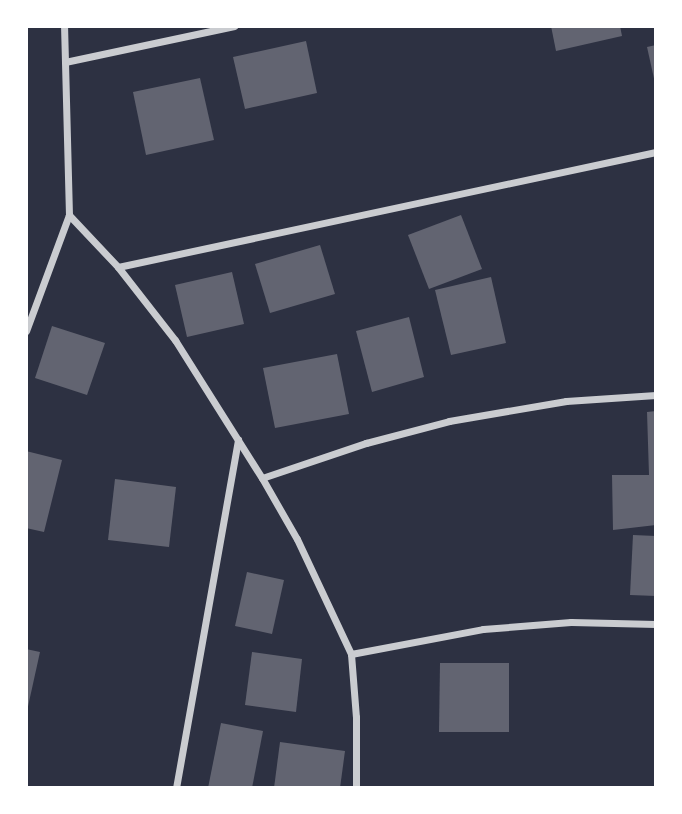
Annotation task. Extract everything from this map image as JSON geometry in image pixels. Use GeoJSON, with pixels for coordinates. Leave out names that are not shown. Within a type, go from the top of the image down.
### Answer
{"type":"FeatureCollection","features":[{"type":"Feature","properties":{"kind":"street"},"geometry":{"type":"LineString","coordinates":[[26,331],[69,215],[64,26]]}},
{"type":"Feature","properties":{"kind":"street"},"geometry":{"type":"LineString","coordinates":[[65,62],[234,26]]}},
{"type":"Feature","properties":{"kind":"street"},"geometry":{"type":"LineString","coordinates":[[118,267],[656,152]]}},
{"type":"Feature","properties":{"kind":"street"},"geometry":{"type":"LineString","coordinates":[[69,215],[118,267],[175,340],[297,539],[351,654],[356,717],[356,788]]}},
{"type":"Feature","properties":{"kind":"street"},"geometry":{"type":"LineString","coordinates":[[262,478],[366,443],[449,421],[566,401],[656,395]]}},
{"type":"Feature","properties":{"kind":"street"},"geometry":{"type":"LineString","coordinates":[[176,788],[238,439]]}},
{"type":"Feature","properties":{"kind":"street"},"geometry":{"type":"LineString","coordinates":[[351,654],[483,629],[571,622],[656,624]]}},
{"type":"Feature","properties":{"kind":"building"},"geometry":{"type":"Polygon","coordinates":[[[551,26],[620,26],[622,36],[556,51],[551,26]]]}},
{"type":"Feature","properties":{"kind":"building"},"geometry":{"type":"Polygon","coordinates":[[[306,41],[317,93],[245,109],[233,57],[306,41]]]}},
{"type":"Feature","properties":{"kind":"building"},"geometry":{"type":"Polygon","coordinates":[[[656,45],[656,83],[655,83],[647,47],[656,45]]]}},
{"type":"Feature","properties":{"kind":"building"},"geometry":{"type":"Polygon","coordinates":[[[200,78],[214,140],[146,155],[133,92],[200,78]]]}},
{"type":"Feature","properties":{"kind":"building"},"geometry":{"type":"Polygon","coordinates":[[[461,215],[482,269],[429,289],[408,235],[461,215]]]}},
{"type":"Feature","properties":{"kind":"building"},"geometry":{"type":"Polygon","coordinates":[[[320,245],[335,294],[270,313],[255,264],[320,245]]]}},
{"type":"Feature","properties":{"kind":"building"},"geometry":{"type":"Polygon","coordinates":[[[232,272],[244,324],[187,337],[175,285],[232,272]]]}},
{"type":"Feature","properties":{"kind":"building"},"geometry":{"type":"Polygon","coordinates":[[[491,277],[506,343],[451,355],[435,290],[491,277]]]}},
{"type":"Feature","properties":{"kind":"building"},"geometry":{"type":"Polygon","coordinates":[[[409,317],[424,377],[372,392],[356,331],[409,317]]]}},
{"type":"Feature","properties":{"kind":"building"},"geometry":{"type":"Polygon","coordinates":[[[52,326],[105,343],[87,395],[35,378],[52,326]]]}},
{"type":"Feature","properties":{"kind":"building"},"geometry":{"type":"Polygon","coordinates":[[[337,354],[349,414],[275,428],[263,368],[337,354]]]}},
{"type":"Feature","properties":{"kind":"building"},"geometry":{"type":"Polygon","coordinates":[[[656,411],[656,525],[613,530],[612,475],[649,475],[647,412],[656,411]]]}},
{"type":"Feature","properties":{"kind":"building"},"geometry":{"type":"Polygon","coordinates":[[[26,451],[62,460],[44,532],[26,528],[26,451]]]}},
{"type":"Feature","properties":{"kind":"building"},"geometry":{"type":"Polygon","coordinates":[[[115,479],[176,487],[169,547],[108,540],[115,479]]]}},
{"type":"Feature","properties":{"kind":"building"},"geometry":{"type":"Polygon","coordinates":[[[633,535],[656,536],[656,596],[630,595],[633,535]]]}},
{"type":"Feature","properties":{"kind":"building"},"geometry":{"type":"Polygon","coordinates":[[[247,572],[284,580],[272,634],[235,626],[247,572]]]}},
{"type":"Feature","properties":{"kind":"building"},"geometry":{"type":"Polygon","coordinates":[[[26,649],[40,652],[27,711],[26,711],[26,649]]]}},
{"type":"Feature","properties":{"kind":"building"},"geometry":{"type":"Polygon","coordinates":[[[252,652],[302,659],[296,712],[245,705],[252,652]]]}},
{"type":"Feature","properties":{"kind":"building"},"geometry":{"type":"Polygon","coordinates":[[[440,663],[509,663],[509,732],[439,732],[440,663]]]}},
{"type":"Feature","properties":{"kind":"building"},"geometry":{"type":"Polygon","coordinates":[[[221,723],[263,731],[252,788],[208,788],[221,723]]]}},
{"type":"Feature","properties":{"kind":"building"},"geometry":{"type":"Polygon","coordinates":[[[280,742],[345,751],[340,788],[274,788],[280,742]]]}}]}
